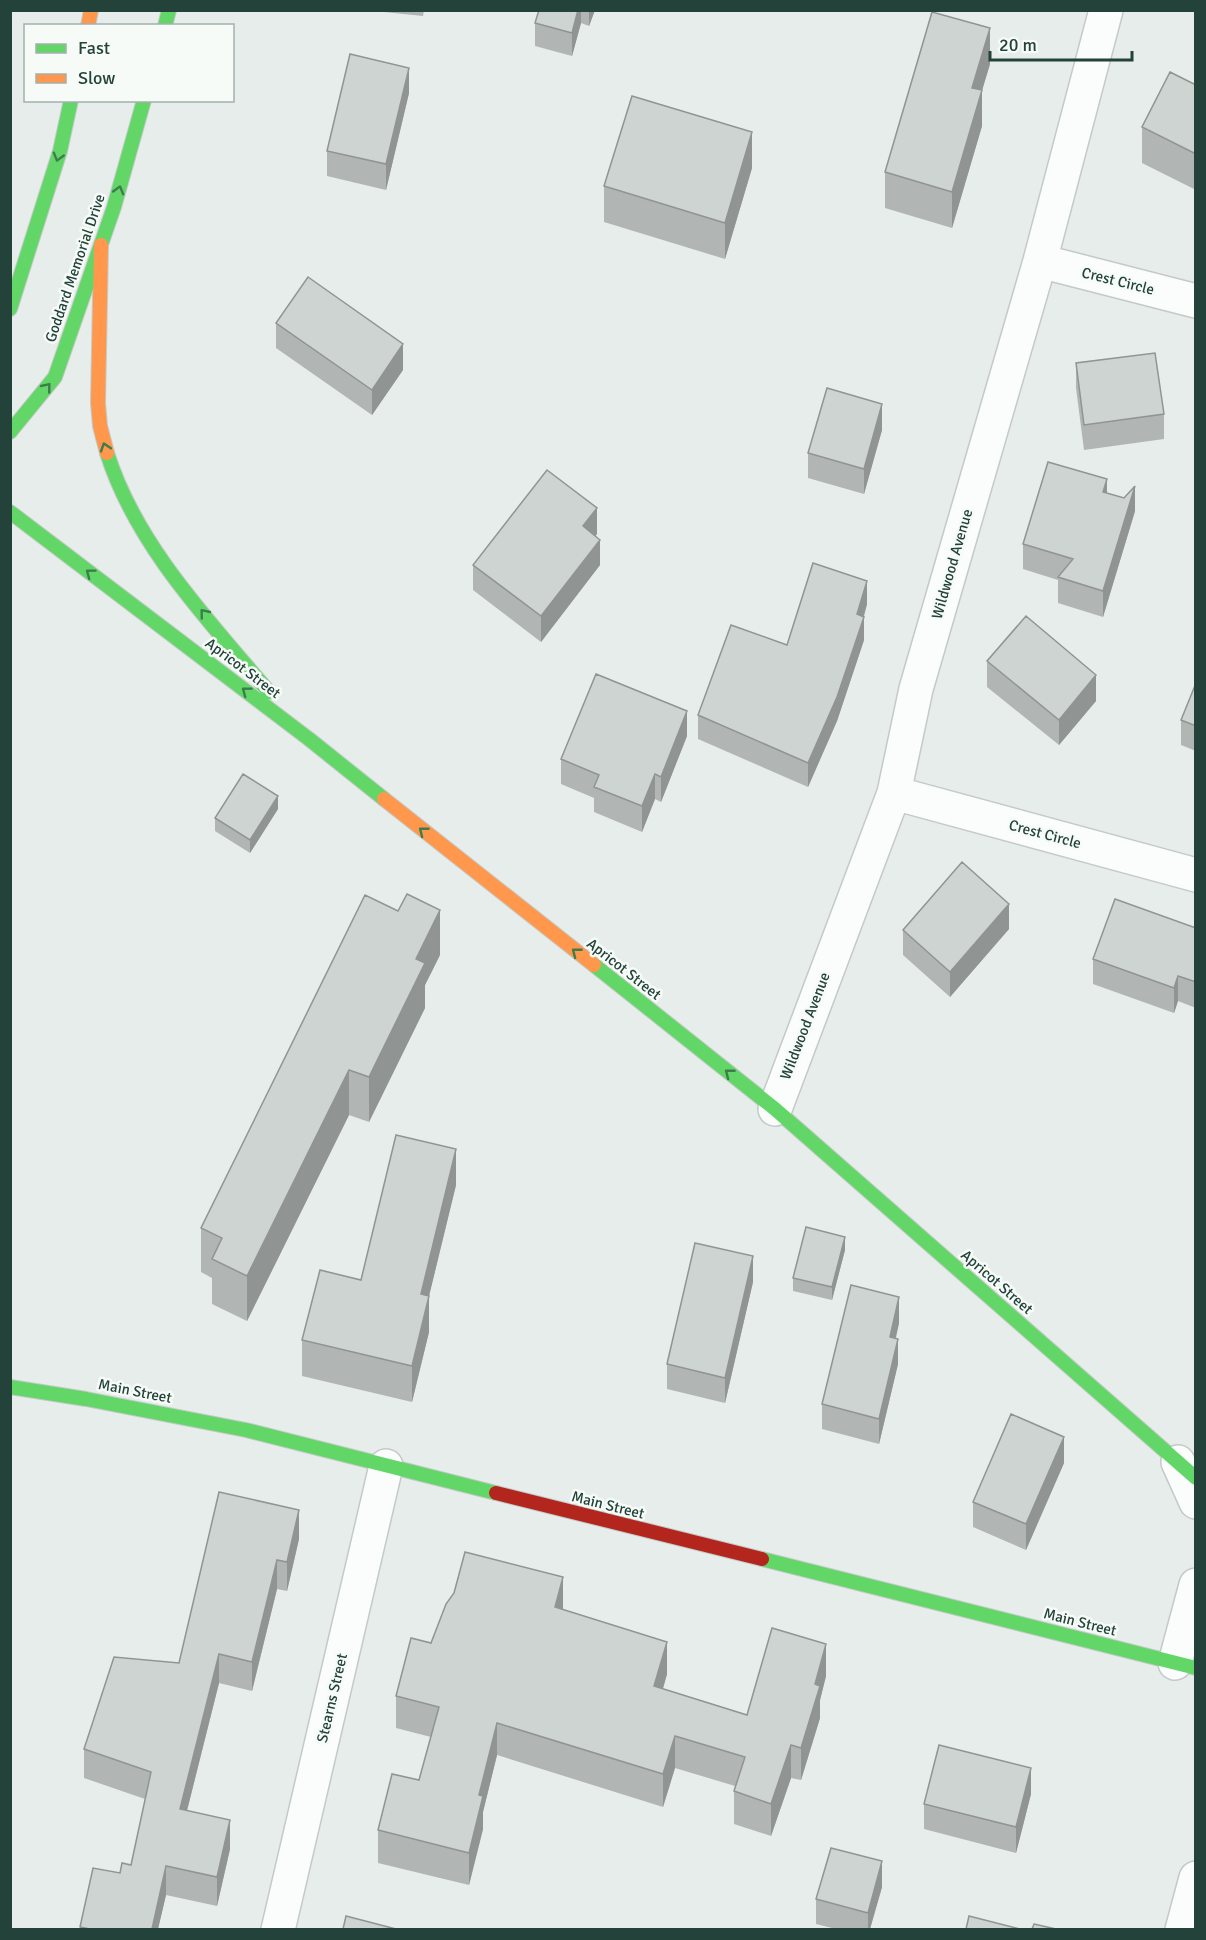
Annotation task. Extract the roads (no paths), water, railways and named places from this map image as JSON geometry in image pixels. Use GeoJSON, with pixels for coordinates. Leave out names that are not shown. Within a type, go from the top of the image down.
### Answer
{"type":"FeatureCollection","features":[{"type":"Feature","properties":{"kind":"main road"},"geometry":{"type":"LineString","coordinates":[[10,309],[60,151],[71,102]]}},
{"type":"Feature","properties":{"kind":"main road","name":"Goddard Memorial Drive"},"geometry":{"type":"LineString","coordinates":[[10,432],[55,377],[101,245],[143,102]]}},
{"type":"Feature","properties":{"kind":"main road"},"geometry":{"type":"LineString","coordinates":[[101,245],[98,400],[102,437],[113,471],[148,536],[172,572],[309,739]]}},
{"type":"Feature","properties":{"kind":"main road","name":"Apricot Street"},"geometry":{"type":"LineString","coordinates":[[10,512],[309,739],[775,1109],[1187,1470]]}},
{"type":"Feature","properties":{"kind":"main road","name":"Main Street"},"geometry":{"type":"LineString","coordinates":[[10,1387],[166,1413],[246,1430],[1185,1665]]}},
{"type":"Feature","properties":{"kind":"street","name":"Wildwood Avenue"},"geometry":{"type":"LineString","coordinates":[[775,1109],[894,793],[916,689],[1040,261],[1106,10]]}},
{"type":"Feature","properties":{"kind":"street","name":"Crest Circle"},"geometry":{"type":"LineString","coordinates":[[1040,261],[1196,301]]}},
{"type":"Feature","properties":{"kind":"street","name":"Crest Circle"},"geometry":{"type":"LineString","coordinates":[[894,793],[1196,875]]}},
{"type":"Feature","properties":{"kind":"street","name":"Stearns Street"},"geometry":{"type":"LineString","coordinates":[[278,1929],[386,1466]]}},
{"type":"Feature","properties":{"kind":"street"},"geometry":{"type":"LineString","coordinates":[[1187,1470],[1196,1502]]}},
{"type":"Feature","properties":{"kind":"street"},"geometry":{"type":"LineString","coordinates":[[1185,1665],[1196,1585]]}},
{"type":"Feature","properties":{"kind":"street"},"geometry":{"type":"LineString","coordinates":[[1182,1929],[1196,1878]]}}]}
